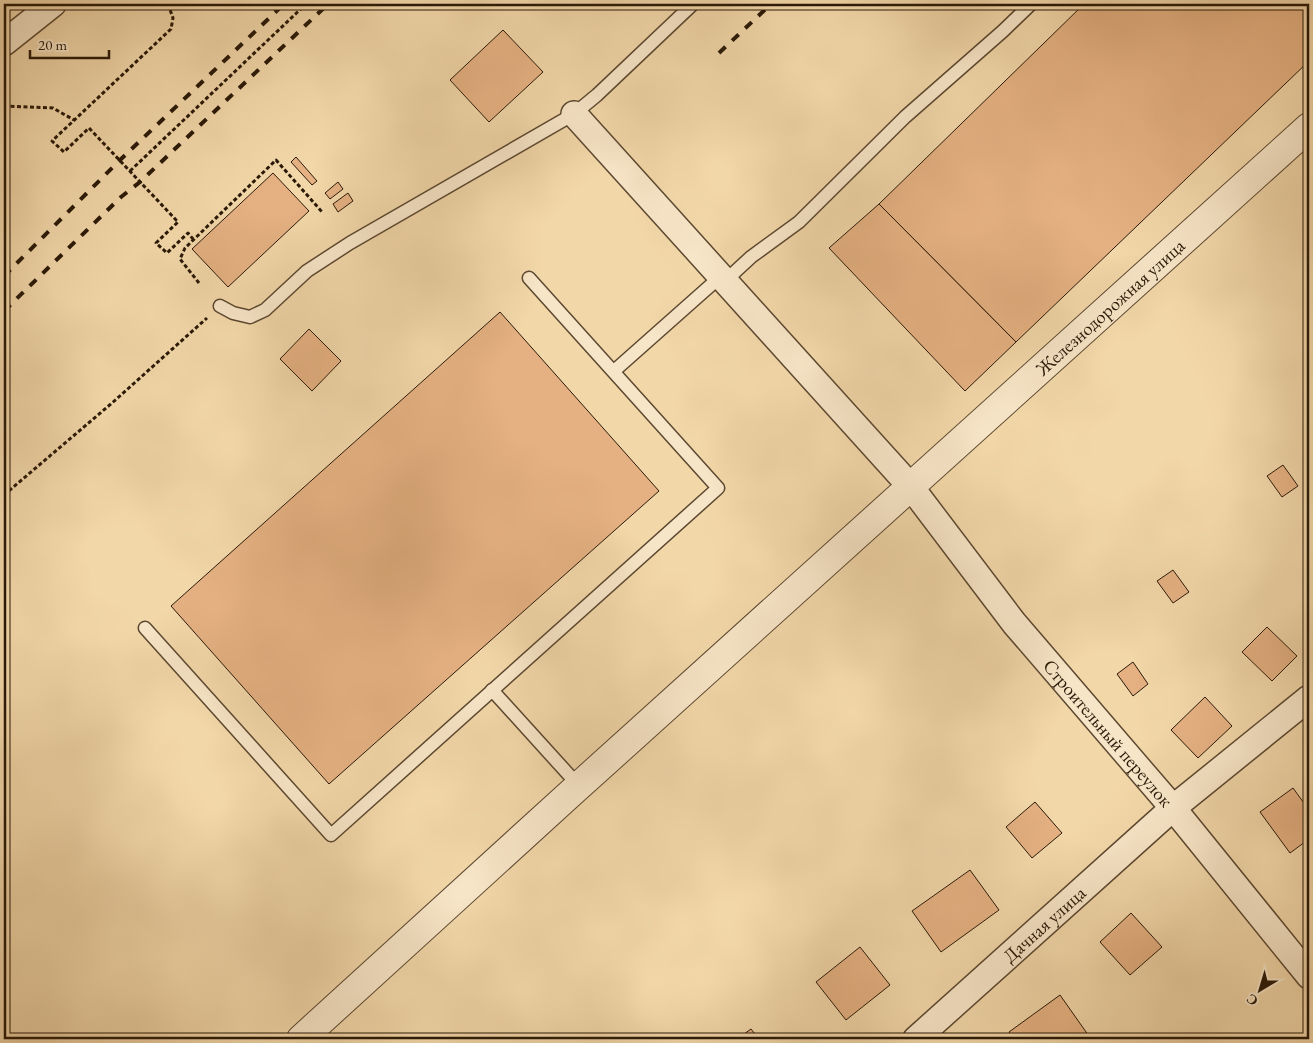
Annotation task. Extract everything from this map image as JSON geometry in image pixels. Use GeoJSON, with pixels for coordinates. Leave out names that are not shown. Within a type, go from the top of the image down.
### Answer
{"type":"FeatureCollection","features":[{"type":"Feature","properties":{"kind":"street"},"geometry":{"type":"LineString","coordinates":[[4,42],[53,4]]}},
{"type":"Feature","properties":{"kind":"street","name":"Строительный переулок"},"geometry":{"type":"LineString","coordinates":[[574,114],[911,486],[1014,623],[1173,808],[1309,976]]}},
{"type":"Feature","properties":{"kind":"street","name":"Железнодорожная улица"},"geometry":{"type":"LineString","coordinates":[[301,1039],[1309,126]]}},
{"type":"Feature","properties":{"kind":"street","name":"Дачная улица"},"geometry":{"type":"LineString","coordinates":[[916,1039],[1173,808],[1309,698]]}},
{"type":"Feature","properties":{"kind":"lane"},"geometry":{"type":"LineString","coordinates":[[220,306],[233,313],[250,317],[265,310],[307,272],[350,243],[574,114],[597,95],[692,4]]}},
{"type":"Feature","properties":{"kind":"lane"},"geometry":{"type":"LineString","coordinates":[[614,372],[722,279],[799,222],[905,117],[1031,4]]}},
{"type":"Feature","properties":{"kind":"lane"},"geometry":{"type":"LineString","coordinates":[[145,628],[331,835],[718,488],[529,278]]}},
{"type":"Feature","properties":{"kind":"lane"},"geometry":{"type":"LineString","coordinates":[[492,690],[579,786]]}},
{"type":"Feature","properties":{"kind":"path"},"geometry":{"type":"LineString","coordinates":[[168,4],[173,18],[171,29],[52,141],[64,152],[90,128],[178,222],[156,242],[166,253],[188,233],[193,239]]}},
{"type":"Feature","properties":{"kind":"path"},"geometry":{"type":"LineString","coordinates":[[130,171],[306,4]]}},
{"type":"Feature","properties":{"kind":"path"},"geometry":{"type":"LineString","coordinates":[[4,106],[53,108],[74,120]]}},
{"type":"Feature","properties":{"kind":"path"},"geometry":{"type":"LineString","coordinates":[[199,283],[180,259],[185,248],[276,160],[323,213]]}},
{"type":"Feature","properties":{"kind":"path"},"geometry":{"type":"LineString","coordinates":[[4,495],[112,403],[220,306]]}},
{"type":"Feature","properties":{"kind":"building"},"geometry":{"type":"Polygon","coordinates":[[[1084,4],[1309,4],[1309,61],[1016,342],[879,204],[1084,4]]]}},
{"type":"Feature","properties":{"kind":"building"},"geometry":{"type":"Polygon","coordinates":[[[503,30],[543,72],[489,122],[450,80],[503,30]]]}},
{"type":"Feature","properties":{"kind":"building"},"geometry":{"type":"Polygon","coordinates":[[[296,157],[317,181],[312,185],[291,162],[296,157]]]}},
{"type":"Feature","properties":{"kind":"building"},"geometry":{"type":"Polygon","coordinates":[[[273,173],[309,211],[228,287],[192,249],[273,173]]]}},
{"type":"Feature","properties":{"kind":"building"},"geometry":{"type":"Polygon","coordinates":[[[338,182],[343,189],[330,199],[325,193],[338,182]]]}},
{"type":"Feature","properties":{"kind":"building"},"geometry":{"type":"Polygon","coordinates":[[[348,193],[353,201],[338,212],[333,204],[348,193]]]}},
{"type":"Feature","properties":{"kind":"building"},"geometry":{"type":"Polygon","coordinates":[[[879,204],[1016,342],[965,391],[829,248],[879,204]]]}},
{"type":"Feature","properties":{"kind":"building"},"geometry":{"type":"Polygon","coordinates":[[[500,312],[659,491],[329,784],[171,606],[500,312]]]}},
{"type":"Feature","properties":{"kind":"building"},"geometry":{"type":"Polygon","coordinates":[[[309,329],[341,361],[312,391],[280,359],[309,329]]]}},
{"type":"Feature","properties":{"kind":"building"},"geometry":{"type":"Polygon","coordinates":[[[1283,465],[1298,486],[1282,497],[1267,476],[1283,465]]]}},
{"type":"Feature","properties":{"kind":"building"},"geometry":{"type":"Polygon","coordinates":[[[1173,570],[1189,592],[1173,603],[1157,581],[1173,570]]]}},
{"type":"Feature","properties":{"kind":"building"},"geometry":{"type":"Polygon","coordinates":[[[1267,627],[1297,656],[1272,681],[1242,652],[1267,627]]]}},
{"type":"Feature","properties":{"kind":"building"},"geometry":{"type":"Polygon","coordinates":[[[1133,662],[1148,684],[1133,696],[1117,674],[1133,662]]]}},
{"type":"Feature","properties":{"kind":"building"},"geometry":{"type":"Polygon","coordinates":[[[1205,697],[1232,726],[1198,758],[1171,730],[1205,697]]]}},
{"type":"Feature","properties":{"kind":"building"},"geometry":{"type":"Polygon","coordinates":[[[1293,788],[1309,810],[1309,839],[1290,853],[1260,812],[1293,788]]]}},
{"type":"Feature","properties":{"kind":"building"},"geometry":{"type":"Polygon","coordinates":[[[1035,802],[1062,833],[1032,858],[1006,827],[1035,802]]]}},
{"type":"Feature","properties":{"kind":"building"},"geometry":{"type":"Polygon","coordinates":[[[970,870],[999,910],[941,952],[912,911],[970,870]]]}},
{"type":"Feature","properties":{"kind":"building"},"geometry":{"type":"Polygon","coordinates":[[[1131,913],[1162,947],[1130,975],[1100,942],[1131,913]]]}},
{"type":"Feature","properties":{"kind":"building"},"geometry":{"type":"Polygon","coordinates":[[[860,947],[890,985],[846,1020],[816,982],[860,947]]]}},
{"type":"Feature","properties":{"kind":"building"},"geometry":{"type":"Polygon","coordinates":[[[1060,995],[1091,1039],[1014,1039],[1009,1032],[1060,995]]]}},
{"type":"Feature","properties":{"kind":"building"},"geometry":{"type":"Polygon","coordinates":[[[751,1029],[759,1039],[737,1039],[751,1029]]]}},
{"type":"Feature","properties":{"kind":"railway"},"geometry":{"type":"LineString","coordinates":[[4,276],[120,160],[284,4]]}},
{"type":"Feature","properties":{"kind":"railway"},"geometry":{"type":"LineString","coordinates":[[4,311],[121,197],[140,182],[328,4]]}},
{"type":"Feature","properties":{"kind":"railway"},"geometry":{"type":"LineString","coordinates":[[719,53],[771,4]]}}]}
